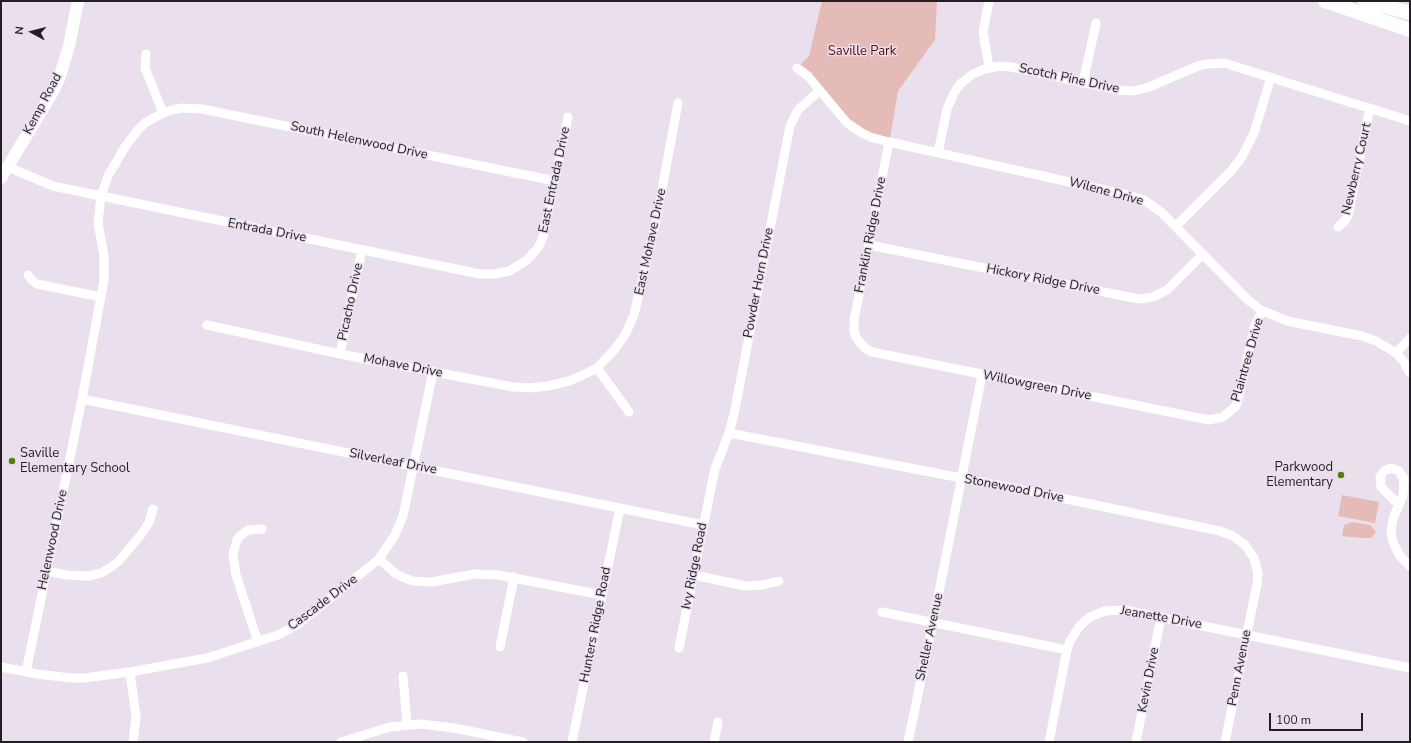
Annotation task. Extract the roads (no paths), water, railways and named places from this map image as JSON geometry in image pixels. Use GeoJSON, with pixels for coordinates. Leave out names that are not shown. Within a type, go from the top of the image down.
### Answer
{"type":"FeatureCollection","features":[{"type":"Feature","properties":{"kind":"highway"},"geometry":{"type":"LineString","coordinates":[[1325,1],[1410,30]]}},
{"type":"Feature","properties":{"kind":"highway"},"geometry":{"type":"LineString","coordinates":[[1365,1],[1410,13]]}},
{"type":"Feature","properties":{"kind":"main road","name":"Kemp Road"},"geometry":{"type":"LineString","coordinates":[[1,178],[51,95],[58,79],[69,46],[78,1]]}},
{"type":"Feature","properties":{"kind":"street"},"geometry":{"type":"LineString","coordinates":[[989,1],[983,32],[990,67]]}},
{"type":"Feature","properties":{"kind":"street"},"geometry":{"type":"LineString","coordinates":[[1083,83],[1096,24]]}},
{"type":"Feature","properties":{"kind":"street"},"geometry":{"type":"LineString","coordinates":[[146,54],[145,68],[162,113]]}},
{"type":"Feature","properties":{"kind":"street","name":"Scotch Pine Drive"},"geometry":{"type":"LineString","coordinates":[[938,153],[947,109],[960,84],[978,71],[990,67],[1000,66],[1119,90],[1133,91],[1149,87],[1198,66],[1216,63],[1232,65],[1410,121]]}},
{"type":"Feature","properties":{"kind":"street","name":"Wilene Drive"},"geometry":{"type":"LineString","coordinates":[[797,68],[808,76],[840,115],[854,128],[870,137],[1128,195],[1144,200],[1155,207],[1176,226],[1248,300],[1262,311],[1287,321],[1369,338],[1383,344],[1396,353],[1404,362],[1410,373]]}},
{"type":"Feature","properties":{"kind":"street"},"geometry":{"type":"LineString","coordinates":[[1176,226],[1231,171],[1242,157],[1254,133],[1271,77]]}},
{"type":"Feature","properties":{"kind":"street","name":"Powder Horn Drive"},"geometry":{"type":"LineString","coordinates":[[712,483],[715,469],[729,432],[790,126],[798,110],[819,91]]}},
{"type":"Feature","properties":{"kind":"street","name":"East Mohave Drive"},"geometry":{"type":"LineString","coordinates":[[597,368],[615,349],[626,333],[637,308],[678,103]]}},
{"type":"Feature","properties":{"kind":"street","name":"South Helenwood Drive"},"geometry":{"type":"LineString","coordinates":[[100,196],[108,176],[129,140],[145,123],[162,113],[182,108],[202,109],[555,181]]}},
{"type":"Feature","properties":{"kind":"street","name":"Newberry Court"},"geometry":{"type":"LineString","coordinates":[[1338,227],[1348,216],[1370,108]]}},
{"type":"Feature","properties":{"kind":"street","name":"East Entrada Drive"},"geometry":{"type":"LineString","coordinates":[[526,261],[538,248],[543,237],[568,117]]}},
{"type":"Feature","properties":{"kind":"street","name":"Franklin Ridge Drive"},"geometry":{"type":"LineString","coordinates":[[853,327],[889,142]]}},
{"type":"Feature","properties":{"kind":"street","name":"Entrada Drive"},"geometry":{"type":"LineString","coordinates":[[8,167],[53,186],[489,275],[509,271],[526,261]]}},
{"type":"Feature","properties":{"kind":"street","name":"Helenwood Drive"},"geometry":{"type":"LineString","coordinates":[[26,672],[82,399],[104,280],[105,268],[98,223],[100,196]]}},
{"type":"Feature","properties":{"kind":"street","name":"Hickory Ridge Drive"},"geometry":{"type":"LineString","coordinates":[[869,245],[1139,299],[1153,297],[1167,290],[1203,254]]}},
{"type":"Feature","properties":{"kind":"street","name":"Picacho Drive"},"geometry":{"type":"LineString","coordinates":[[340,354],[362,250]]}},
{"type":"Feature","properties":{"kind":"street"},"geometry":{"type":"LineString","coordinates":[[28,274],[32,280],[38,284],[101,297]]}},
{"type":"Feature","properties":{"kind":"street","name":"Plaintree Drive"},"geometry":{"type":"LineString","coordinates":[[1233,410],[1239,396],[1254,328],[1262,311]]}},
{"type":"Feature","properties":{"kind":"street","name":"Mohave Drive"},"geometry":{"type":"LineString","coordinates":[[207,326],[513,388],[548,386],[569,381],[597,368]]}},
{"type":"Feature","properties":{"kind":"street","name":"Willowgreen Drive"},"geometry":{"type":"LineString","coordinates":[[853,327],[859,342],[872,352],[1205,420],[1216,420],[1233,410]]}},
{"type":"Feature","properties":{"kind":"street"},"geometry":{"type":"LineString","coordinates":[[1396,353],[1410,338]]}},
{"type":"Feature","properties":{"kind":"street"},"geometry":{"type":"LineString","coordinates":[[597,368],[629,412]]}},
{"type":"Feature","properties":{"kind":"street","name":"Cascade Drive"},"geometry":{"type":"LineString","coordinates":[[1,667],[71,678],[84,678],[130,672],[192,662],[278,635],[297,625],[379,559],[395,535],[403,516],[433,372]]}},
{"type":"Feature","properties":{"kind":"street","name":"Sheller Avenue"},"geometry":{"type":"LineString","coordinates":[[908,742],[982,374]]}},
{"type":"Feature","properties":{"kind":"street","name":"Silverleaf Drive"},"geometry":{"type":"LineString","coordinates":[[82,399],[703,525]]}},
{"type":"Feature","properties":{"kind":"street","name":"Stonewood Drive"},"geometry":{"type":"LineString","coordinates":[[729,432],[1226,532],[1242,542],[1254,558],[1258,573],[1256,593]]}},
{"type":"Feature","properties":{"kind":"street","name":"Ivy Ridge Road"},"geometry":{"type":"LineString","coordinates":[[679,648],[712,483]]}},
{"type":"Feature","properties":{"kind":"street"},"geometry":{"type":"LineString","coordinates":[[1399,505],[1393,518],[1391,533],[1394,545],[1400,556],[1410,566]]}},
{"type":"Feature","properties":{"kind":"street","name":"Hunters Ridge Road"},"geometry":{"type":"LineString","coordinates":[[572,742],[620,508]]}},
{"type":"Feature","properties":{"kind":"street"},"geometry":{"type":"LineString","coordinates":[[46,571],[67,575],[88,576],[111,567],[119,561],[143,532],[149,522],[153,509]]}},
{"type":"Feature","properties":{"kind":"street"},"geometry":{"type":"LineString","coordinates":[[258,642],[236,575],[233,554],[237,540],[244,532],[248,530],[262,529]]}},
{"type":"Feature","properties":{"kind":"street"},"geometry":{"type":"LineString","coordinates":[[379,559],[388,568],[404,578],[421,582],[432,582],[475,574],[498,575],[602,595]]}},
{"type":"Feature","properties":{"kind":"street"},"geometry":{"type":"LineString","coordinates":[[694,575],[745,586],[763,585],[779,581]]}},
{"type":"Feature","properties":{"kind":"street"},"geometry":{"type":"LineString","coordinates":[[500,647],[514,577]]}},
{"type":"Feature","properties":{"kind":"street","name":"Penn Avenue"},"geometry":{"type":"LineString","coordinates":[[1225,742],[1256,593]]}},
{"type":"Feature","properties":{"kind":"street","name":"Jeanette Drive"},"geometry":{"type":"LineString","coordinates":[[1049,742],[1070,641],[1079,627],[1090,617],[1098,613],[1113,610],[1124,610],[1410,668]]}},
{"type":"Feature","properties":{"kind":"street"},"geometry":{"type":"LineString","coordinates":[[882,612],[1067,650]]}},
{"type":"Feature","properties":{"kind":"street","name":"Kevin Drive"},"geometry":{"type":"LineString","coordinates":[[1136,742],[1162,617]]}},
{"type":"Feature","properties":{"kind":"street"},"geometry":{"type":"LineString","coordinates":[[130,672],[136,716],[133,742]]}},
{"type":"Feature","properties":{"kind":"street"},"geometry":{"type":"LineString","coordinates":[[403,676],[407,724]]}},
{"type":"Feature","properties":{"kind":"street"},"geometry":{"type":"LineString","coordinates":[[714,742],[718,722]]}},
{"type":"Feature","properties":{"kind":"street"},"geometry":{"type":"LineString","coordinates":[[341,742],[390,727],[407,724],[433,725],[523,742]]}},
{"type":"Feature","properties":{"kind":"place","name":"Saville Elementary School"},"geometry":{"type":"Point","coordinates":[12,461]}},
{"type":"Feature","properties":{"kind":"place","name":"Parkwood Elementary"},"geometry":{"type":"Point","coordinates":[1341,475]}},
{"type":"Feature","properties":{"kind":"park label","name":"Saville Park"},"geometry":{"type":"Point","coordinates":[862,52]}}]}
